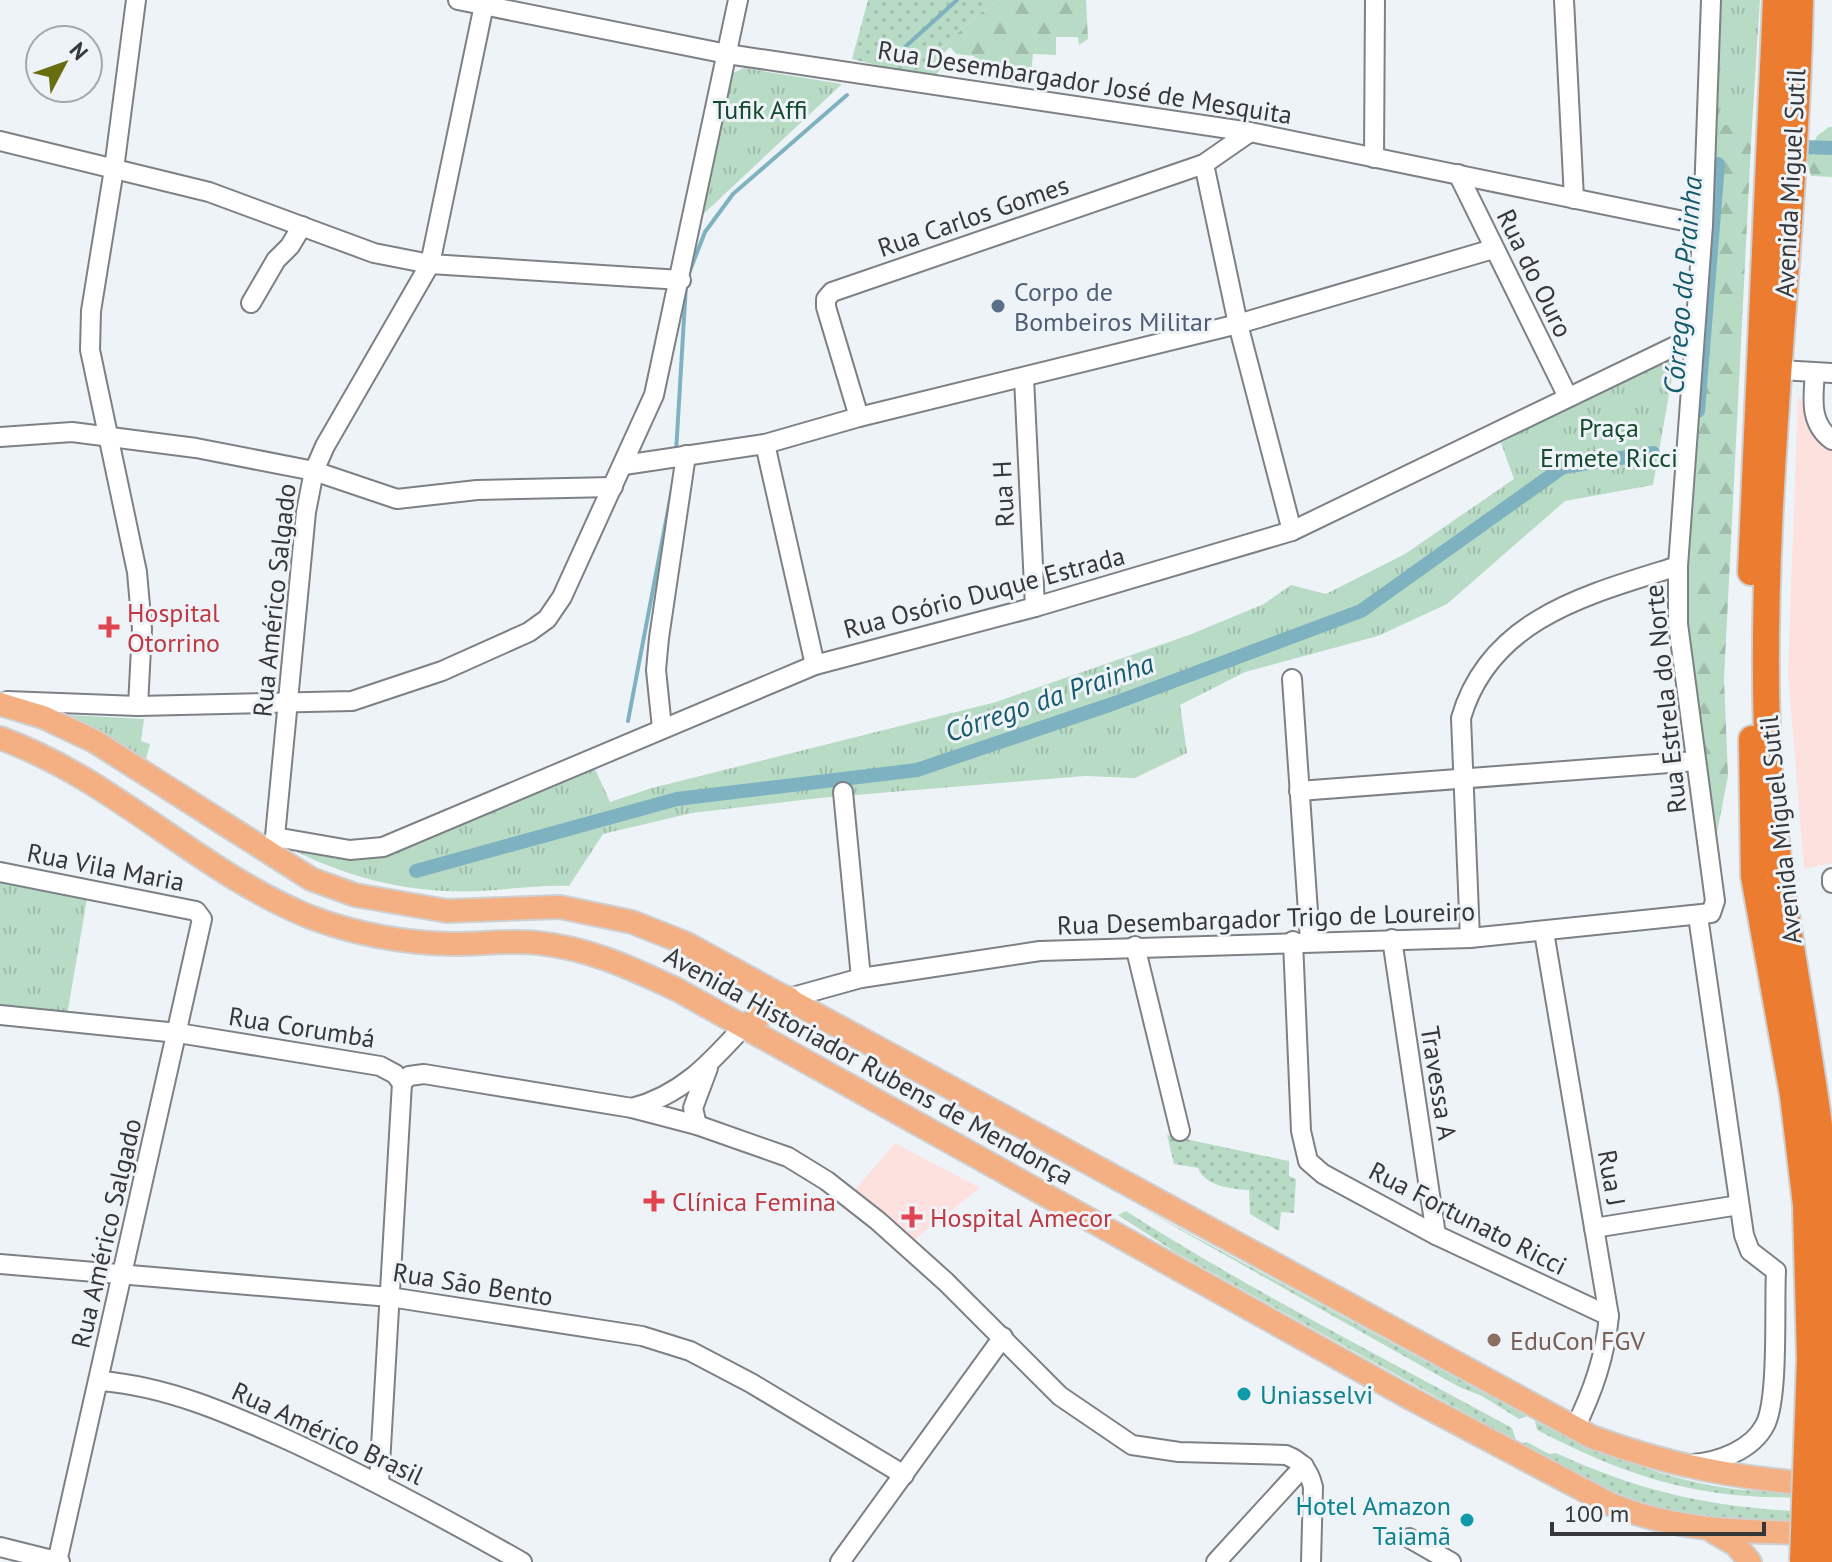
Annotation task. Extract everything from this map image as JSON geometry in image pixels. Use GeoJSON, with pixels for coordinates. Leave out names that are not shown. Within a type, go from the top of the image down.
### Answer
{"type":"FeatureCollection","features":[{"type":"Feature","properties":{"kind":"highway","name":"Avenida Miguel Sutil"},"geometry":{"type":"LineString","coordinates":[[1776,0],[1751,555],[1754,876],[1781,956]]}},
{"type":"Feature","properties":{"kind":"highway","name":"Avenida Miguel Sutil"},"geometry":{"type":"LineString","coordinates":[[1800,0],[1766,649],[1767,735],[1780,869],[1781,956],[1820,1360],[1822,1562]]}},
{"type":"Feature","properties":{"kind":"highway","name":"Avenida Miguel Sutil"},"geometry":{"type":"LineString","coordinates":[[1803,1562],[1820,1360]]}},
{"type":"Feature","properties":{"kind":"main road","name":"Avenida Historiador Rubens de Mendonça"},"geometry":{"type":"LineString","coordinates":[[0,703],[43,717],[108,748],[274,847],[311,879],[355,895],[400,906],[447,911],[560,907],[632,922],[685,943],[1575,1428],[1655,1460],[1717,1474],[1832,1486]]}},
{"type":"Feature","properties":{"kind":"main road","name":"Avenida Historiador Rubens de Mendonça"},"geometry":{"type":"LineString","coordinates":[[0,738],[63,764],[215,864],[309,916],[354,931],[397,939],[450,944],[537,943],[580,950],[676,989],[1538,1468],[1645,1518],[1701,1527],[1832,1533]]}},
{"type":"Feature","properties":{"kind":"main road"},"geometry":{"type":"LineString","coordinates":[[744,1026],[789,998]]}},
{"type":"Feature","properties":{"kind":"main road"},"geometry":{"type":"LineString","coordinates":[[1701,1527],[1736,1545],[1750,1562]]}},
{"type":"Feature","properties":{"kind":"street"},"geometry":{"type":"LineString","coordinates":[[136,0],[114,169],[91,311],[90,350],[137,572],[142,629],[138,706]]}},
{"type":"Feature","properties":{"kind":"street","name":"Rua Desembargador José de Mesquita"},"geometry":{"type":"LineString","coordinates":[[458,0],[484,2],[727,54],[1250,132],[1703,225]]}},
{"type":"Feature","properties":{"kind":"street"},"geometry":{"type":"LineString","coordinates":[[0,703],[138,706],[352,701],[381,694],[529,632],[547,619],[562,597],[654,395],[681,280],[738,0]]}},
{"type":"Feature","properties":{"kind":"street"},"geometry":{"type":"LineString","coordinates":[[1374,158],[1375,0]]}},
{"type":"Feature","properties":{"kind":"street"},"geometry":{"type":"LineString","coordinates":[[1564,0],[1574,199]]}},
{"type":"Feature","properties":{"kind":"street","name":"Rua Estrela do Norte"},"geometry":{"type":"LineString","coordinates":[[1655,1460],[1694,1464],[1722,1459],[1756,1437],[1766,1423],[1771,1399],[1776,1271],[1756,1256],[1746,1243],[1739,1205],[1705,914],[1715,901],[1678,624],[1678,566],[1703,225],[1711,0]]}},
{"type":"Feature","properties":{"kind":"street","name":"Rua Américo Salgado"},"geometry":{"type":"LineString","coordinates":[[274,847],[306,512],[314,471],[430,264],[484,2]]}},
{"type":"Feature","properties":{"kind":"street","name":"Rua Carlos Gomes"},"geometry":{"type":"LineString","coordinates":[[859,417],[826,307],[826,299],[832,292],[1204,164],[1250,132]]}},
{"type":"Feature","properties":{"kind":"street"},"geometry":{"type":"LineString","coordinates":[[0,141],[209,192],[374,253],[430,264],[681,280]]}},
{"type":"Feature","properties":{"kind":"street"},"geometry":{"type":"LineString","coordinates":[[1204,164],[1238,324],[1292,531]]}},
{"type":"Feature","properties":{"kind":"street","name":"Rua do Ouro"},"geometry":{"type":"LineString","coordinates":[[1458,174],[1567,395]]}},
{"type":"Feature","properties":{"kind":"street"},"geometry":{"type":"LineString","coordinates":[[251,303],[276,260],[290,246],[302,226]]}},
{"type":"Feature","properties":{"kind":"street"},"geometry":{"type":"LineString","coordinates":[[624,465],[765,444],[859,417],[1238,324],[1493,249]]}},
{"type":"Feature","properties":{"kind":"street","name":"Rua Osório Duque Estrada"},"geometry":{"type":"LineString","coordinates":[[274,847],[350,850],[383,847],[815,665],[1035,607],[1292,531],[1567,395],[1694,337]]}},
{"type":"Feature","properties":{"kind":"street"},"geometry":{"type":"LineString","coordinates":[[1780,370],[1824,373],[1812,400],[1816,423],[1832,440]]}},
{"type":"Feature","properties":{"kind":"street","name":"Rua H"},"geometry":{"type":"LineString","coordinates":[[1024,378],[1035,607]]}},
{"type":"Feature","properties":{"kind":"street"},"geometry":{"type":"LineString","coordinates":[[1,442],[72,432],[196,448],[314,471],[397,499],[477,490],[613,487]]}},
{"type":"Feature","properties":{"kind":"street"},"geometry":{"type":"LineString","coordinates":[[635,439],[673,456]]}},
{"type":"Feature","properties":{"kind":"street"},"geometry":{"type":"LineString","coordinates":[[765,444],[815,665]]}},
{"type":"Feature","properties":{"kind":"street"},"geometry":{"type":"LineString","coordinates":[[662,728],[656,670],[673,456]]}},
{"type":"Feature","properties":{"kind":"street"},"geometry":{"type":"LineString","coordinates":[[1470,938],[1461,718],[1470,686],[1507,641],[1590,594],[1678,566]]}},
{"type":"Feature","properties":{"kind":"street"},"geometry":{"type":"LineString","coordinates":[[1292,679],[1299,791],[1302,941]]}},
{"type":"Feature","properties":{"kind":"street"},"geometry":{"type":"LineString","coordinates":[[1299,791],[1696,761]]}},
{"type":"Feature","properties":{"kind":"street"},"geometry":{"type":"LineString","coordinates":[[843,792],[861,978]]}},
{"type":"Feature","properties":{"kind":"street","name":"Rua Vila Maria"},"geometry":{"type":"LineString","coordinates":[[0,872],[201,914]]}},
{"type":"Feature","properties":{"kind":"street","name":"Rua Américo Salgado"},"geometry":{"type":"LineString","coordinates":[[58,1562],[178,1033],[201,914]]}},
{"type":"Feature","properties":{"kind":"street","name":"Rua Desembargador Trigo de Loureiro"},"geometry":{"type":"LineString","coordinates":[[789,998],[861,978],[1040,951],[1470,938],[1705,914]]}},
{"type":"Feature","properties":{"kind":"street","name":"Rua J"},"geometry":{"type":"LineString","coordinates":[[1544,932],[1609,1316],[1600,1370],[1575,1428]]}},
{"type":"Feature","properties":{"kind":"street","name":"Travessa A"},"geometry":{"type":"LineString","coordinates":[[1392,939],[1436,1235]]}},
{"type":"Feature","properties":{"kind":"street","name":"Rua Fortunato Ricci"},"geometry":{"type":"LineString","coordinates":[[1302,941],[1302,1150],[1308,1161],[1323,1174],[1436,1235],[1609,1316]]}},
{"type":"Feature","properties":{"kind":"street"},"geometry":{"type":"LineString","coordinates":[[1135,946],[1180,1131]]}},
{"type":"Feature","properties":{"kind":"street"},"geometry":{"type":"LineString","coordinates":[[824,986],[816,1003],[825,1018]]}},
{"type":"Feature","properties":{"kind":"street","name":"Rua Corumbá"},"geometry":{"type":"LineString","coordinates":[[0,1015],[17,1014],[178,1033],[380,1066],[395,1074],[402,1083]]}},
{"type":"Feature","properties":{"kind":"street"},"geometry":{"type":"LineString","coordinates":[[632,1108],[670,1095],[711,1061],[744,1026]]}},
{"type":"Feature","properties":{"kind":"street"},"geometry":{"type":"LineString","coordinates":[[697,1125],[693,1108],[711,1061]]}},
{"type":"Feature","properties":{"kind":"street"},"geometry":{"type":"LineString","coordinates":[[379,1482],[402,1083],[409,1076],[424,1074],[632,1108],[697,1125],[788,1157],[827,1181],[878,1221],[1003,1337],[1060,1396],[1132,1445],[1179,1452],[1286,1455],[1304,1466],[1313,1487],[1311,1562]]}},
{"type":"Feature","properties":{"kind":"street"},"geometry":{"type":"LineString","coordinates":[[1594,1228],[1739,1205]]}},
{"type":"Feature","properties":{"kind":"street","name":"Rua São Bento"},"geometry":{"type":"LineString","coordinates":[[0,1264],[390,1297],[642,1336],[690,1351],[751,1383],[904,1475]]}},
{"type":"Feature","properties":{"kind":"street"},"geometry":{"type":"LineString","coordinates":[[840,1562],[1003,1337]]}},
{"type":"Feature","properties":{"kind":"street","name":"Rua Américo Brasil"},"geometry":{"type":"LineString","coordinates":[[100,1381],[128,1383],[212,1407],[379,1482],[522,1562]]}},
{"type":"Feature","properties":{"kind":"street"},"geometry":{"type":"LineString","coordinates":[[1216,1562],[1304,1466]]}},
{"type":"Feature","properties":{"kind":"street"},"geometry":{"type":"LineString","coordinates":[[1409,1538],[1451,1562]]}},
{"type":"Feature","properties":{"kind":"street"},"geometry":{"type":"LineString","coordinates":[[0,1547],[58,1562]]}},
{"type":"Feature","properties":{"kind":"shaded area"},"geometry":{"type":"Polygon","coordinates":[[[1798,395],[1817,435],[1832,445],[1832,863],[1804,869],[1788,673],[1798,395]]]}},
{"type":"Feature","properties":{"kind":"shaded area","name":"Hospital Amecor"},"geometry":{"type":"Polygon","coordinates":[[[895,1143],[980,1188],[909,1244],[855,1190],[895,1143]]]}},
{"type":"Feature","properties":{"kind":"green space"},"geometry":{"type":"Polygon","coordinates":[[[868,0],[998,0],[969,22],[915,75],[852,59],[868,0]]]}},
{"type":"Feature","properties":{"kind":"green space"},"geometry":{"type":"Polygon","coordinates":[[[998,0],[1086,0],[1088,39],[1079,45],[1078,37],[1056,37],[1056,55],[1033,54],[1030,85],[978,77],[974,56],[956,54],[950,47],[939,58],[945,64],[933,78],[915,75],[969,22],[998,0]]]}},
{"type":"Feature","properties":{"kind":"green space"},"geometry":{"type":"Polygon","coordinates":[[[1718,0],[1760,0],[1752,125],[1714,125],[1718,0]]]}},
{"type":"Feature","properties":{"kind":"green space","name":"Tufik Affi"},"geometry":{"type":"Polygon","coordinates":[[[744,68],[842,84],[698,219],[731,74],[744,68]]]}},
{"type":"Feature","properties":{"kind":"green space"},"geometry":{"type":"Polygon","coordinates":[[[1714,125],[1752,125],[1724,679],[1728,776],[1714,848],[1683,622],[1714,125]]]}},
{"type":"Feature","properties":{"kind":"green space"},"geometry":{"type":"Polygon","coordinates":[[[1832,127],[1832,177],[1811,176],[1806,157],[1817,136],[1832,127]]]}},
{"type":"Feature","properties":{"kind":"green space","name":"Praça Ermete Ricci"},"geometry":{"type":"Polygon","coordinates":[[[1657,358],[1675,360],[1653,485],[1565,501],[1447,604],[1378,636],[1245,672],[1180,705],[1187,753],[1135,778],[1085,776],[819,798],[692,813],[603,834],[569,886],[482,891],[405,887],[334,868],[286,847],[350,858],[389,855],[595,769],[610,802],[652,788],[996,702],[1189,635],[1264,604],[1291,585],[1326,594],[1405,554],[1514,479],[1501,443],[1657,358]]]}},
{"type":"Feature","properties":{"kind":"green space"},"geometry":{"type":"Polygon","coordinates":[[[68,715],[144,719],[141,741],[150,744],[145,762],[68,715]]]}},
{"type":"Feature","properties":{"kind":"green space"},"geometry":{"type":"Polygon","coordinates":[[[0,880],[87,899],[67,1015],[0,1012],[0,880]]]}},
{"type":"Feature","properties":{"kind":"green space"},"geometry":{"type":"Polygon","coordinates":[[[1167,1135],[1289,1161],[1289,1176],[1296,1179],[1294,1213],[1281,1212],[1279,1231],[1250,1214],[1249,1190],[1212,1183],[1198,1168],[1174,1164],[1167,1135]]]}},
{"type":"Feature","properties":{"kind":"green space"},"geometry":{"type":"Polygon","coordinates":[[[1138,1206],[1527,1416],[1519,1419],[1482,1396],[1459,1387],[1138,1206]]]}},
{"type":"Feature","properties":{"kind":"green space"},"geometry":{"type":"Polygon","coordinates":[[[1126,1211],[1269,1296],[1512,1428],[1516,1441],[1175,1252],[1118,1215],[1126,1211]]]}},
{"type":"Feature","properties":{"kind":"green space"},"geometry":{"type":"Polygon","coordinates":[[[1535,1421],[1607,1454],[1682,1479],[1734,1489],[1832,1496],[1750,1496],[1679,1486],[1575,1449],[1537,1430],[1535,1421]]]}},
{"type":"Feature","properties":{"kind":"green space"},"geometry":{"type":"Polygon","coordinates":[[[1527,1442],[1549,1454],[1556,1453],[1658,1491],[1723,1504],[1832,1513],[1832,1524],[1728,1518],[1648,1504],[1592,1481],[1521,1444],[1527,1442]]]}},
{"type":"Feature","properties":{"kind":"waterway"},"geometry":{"type":"LineString","coordinates":[[905,47],[957,0]]}},
{"type":"Feature","properties":{"kind":"waterway"},"geometry":{"type":"LineString","coordinates":[[689,273],[705,232],[733,194],[847,95]]}},
{"type":"Feature","properties":{"kind":"waterway","name":"Córrego da Prainha"},"geometry":{"type":"LineString","coordinates":[[1804,147],[1832,148]]}},
{"type":"Feature","properties":{"kind":"waterway","name":"Córrego da Prainha"},"geometry":{"type":"LineString","coordinates":[[1698,411],[1718,164]]}},
{"type":"Feature","properties":{"kind":"waterway"},"geometry":{"type":"LineString","coordinates":[[676,452],[686,285]]}},
{"type":"Feature","properties":{"kind":"waterway","name":"Córrego da Prainha"},"geometry":{"type":"LineString","coordinates":[[416,871],[677,799],[917,770],[1115,703],[1361,611],[1563,467],[1653,453]]}},
{"type":"Feature","properties":{"kind":"waterway"},"geometry":{"type":"LineString","coordinates":[[628,721],[673,484]]}},
{"type":"Feature","properties":{"kind":"place","name":"Corpo de Bombeiros Militar"},"geometry":{"type":"Point","coordinates":[998,306]}},
{"type":"Feature","properties":{"kind":"place","name":"Hospital Otorrino"},"geometry":{"type":"Point","coordinates":[109,627]}},
{"type":"Feature","properties":{"kind":"place","name":"Clínica Femina"},"geometry":{"type":"Point","coordinates":[654,1201]}},
{"type":"Feature","properties":{"kind":"place","name":"Hospital Amecor"},"geometry":{"type":"Point","coordinates":[912,1217]}},
{"type":"Feature","properties":{"kind":"place","name":"EduCon FGV"},"geometry":{"type":"Point","coordinates":[1494,1340]}},
{"type":"Feature","properties":{"kind":"place","name":"Uniasselvi"},"geometry":{"type":"Point","coordinates":[1244,1394]}},
{"type":"Feature","properties":{"kind":"place","name":"Hotel Amazon Taiamã"},"geometry":{"type":"Point","coordinates":[1467,1520]}}]}
